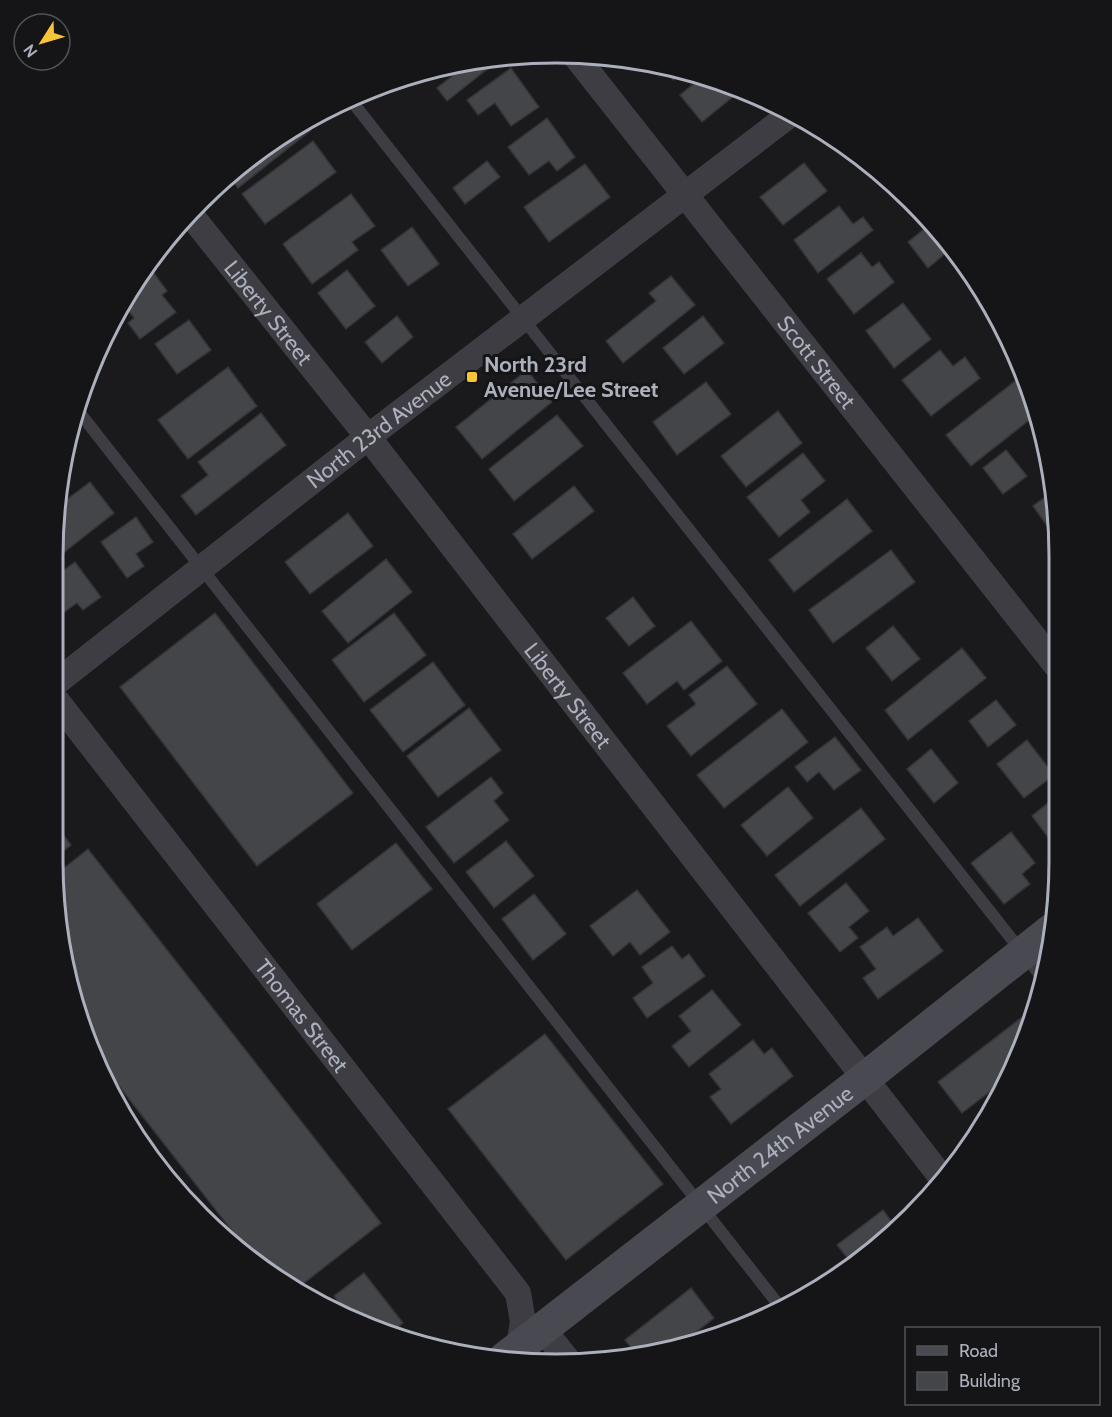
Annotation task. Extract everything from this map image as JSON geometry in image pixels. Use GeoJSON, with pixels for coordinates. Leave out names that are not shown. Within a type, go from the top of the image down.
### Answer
{"type":"FeatureCollection","features":[{"type":"Feature","properties":{"kind":"street","name":"Scott Street"},"geometry":{"type":"LineString","coordinates":[[582,64],[1049,656]]}},
{"type":"Feature","properties":{"kind":"street","name":"North 23rd Avenue"},"geometry":{"type":"LineString","coordinates":[[63,677],[369,437],[784,119]]}},
{"type":"Feature","properties":{"kind":"street","name":"Liberty Street"},"geometry":{"type":"LineString","coordinates":[[195,220],[369,437],[938,1173]]}},
{"type":"Feature","properties":{"kind":"street","name":"Thomas Street"},"geometry":{"type":"LineString","coordinates":[[63,709],[518,1293],[523,1322],[522,1344]]}},
{"type":"Feature","properties":{"kind":"street","name":"North 24th Avenue"},"geometry":{"type":"LineString","coordinates":[[522,1344],[1043,937]]}},
{"type":"Feature","properties":{"kind":"street"},"geometry":{"type":"LineString","coordinates":[[522,1344],[547,1354]]}},
{"type":"Feature","properties":{"kind":"lane"},"geometry":{"type":"LineString","coordinates":[[356,106],[1037,971]]}},
{"type":"Feature","properties":{"kind":"lane"},"geometry":{"type":"LineString","coordinates":[[83,417],[777,1301]]}},
{"type":"Feature","properties":{"kind":"building"},"geometry":{"type":"Polygon","coordinates":[[[489,67],[447,101],[437,88],[456,73],[489,67]]]}},
{"type":"Feature","properties":{"kind":"building"},"geometry":{"type":"Polygon","coordinates":[[[511,68],[539,107],[511,126],[495,103],[478,115],[467,100],[511,68]]]}},
{"type":"Feature","properties":{"kind":"building"},"geometry":{"type":"Polygon","coordinates":[[[694,83],[733,96],[702,122],[680,95],[694,83]]]}},
{"type":"Feature","properties":{"kind":"building"},"geometry":{"type":"Polygon","coordinates":[[[547,118],[575,157],[557,171],[549,161],[529,175],[508,147],[547,118]]]}},
{"type":"Feature","properties":{"kind":"building"},"geometry":{"type":"Polygon","coordinates":[[[310,129],[311,130],[238,188],[234,183],[282,146],[310,129]]]}},
{"type":"Feature","properties":{"kind":"building"},"geometry":{"type":"Polygon","coordinates":[[[313,141],[336,172],[265,224],[242,194],[313,141]]]}},
{"type":"Feature","properties":{"kind":"building"},"geometry":{"type":"Polygon","coordinates":[[[487,161],[500,177],[465,204],[453,188],[487,161]]]}},
{"type":"Feature","properties":{"kind":"building"},"geometry":{"type":"Polygon","coordinates":[[[804,163],[827,191],[783,225],[760,197],[804,163]]]}},
{"type":"Feature","properties":{"kind":"building"},"geometry":{"type":"Polygon","coordinates":[[[585,164],[610,197],[549,242],[524,207],[585,164]]]}},
{"type":"Feature","properties":{"kind":"building"},"geometry":{"type":"Polygon","coordinates":[[[351,194],[375,226],[352,242],[358,250],[312,284],[283,244],[351,194]]]}},
{"type":"Feature","properties":{"kind":"building"},"geometry":{"type":"Polygon","coordinates":[[[839,206],[853,224],[863,217],[873,230],[818,273],[794,240],[839,206]]]}},
{"type":"Feature","properties":{"kind":"building"},"geometry":{"type":"Polygon","coordinates":[[[412,227],[439,264],[408,286],[381,250],[412,227]]]}},
{"type":"Feature","properties":{"kind":"building"},"geometry":{"type":"Polygon","coordinates":[[[925,229],[945,254],[928,268],[908,242],[925,229]]]}},
{"type":"Feature","properties":{"kind":"building"},"geometry":{"type":"Polygon","coordinates":[[[861,253],[872,267],[879,262],[894,282],[854,314],[827,279],[861,253]]]}},
{"type":"Feature","properties":{"kind":"building"},"geometry":{"type":"Polygon","coordinates":[[[347,270],[375,306],[346,329],[318,293],[347,270]]]}},
{"type":"Feature","properties":{"kind":"building"},"geometry":{"type":"Polygon","coordinates":[[[153,272],[167,291],[162,295],[176,312],[140,339],[128,323],[134,318],[128,310],[153,272]]]}},
{"type":"Feature","properties":{"kind":"building"},"geometry":{"type":"Polygon","coordinates":[[[671,276],[695,305],[623,363],[606,341],[656,301],[649,293],[671,276]]]}},
{"type":"Feature","properties":{"kind":"building"},"geometry":{"type":"Polygon","coordinates":[[[903,303],[931,339],[894,368],[866,331],[903,303]]]}},
{"type":"Feature","properties":{"kind":"building"},"geometry":{"type":"Polygon","coordinates":[[[397,316],[413,337],[382,363],[365,342],[397,316]]]}},
{"type":"Feature","properties":{"kind":"building"},"geometry":{"type":"Polygon","coordinates":[[[703,316],[724,343],[684,374],[663,348],[703,316]]]}},
{"type":"Feature","properties":{"kind":"building"},"geometry":{"type":"Polygon","coordinates":[[[189,320],[211,350],[177,374],[155,344],[189,320]]]}},
{"type":"Feature","properties":{"kind":"building"},"geometry":{"type":"Polygon","coordinates":[[[940,350],[953,366],[965,357],[980,378],[931,416],[902,380],[940,350]]]}},
{"type":"Feature","properties":{"kind":"building"},"geometry":{"type":"Polygon","coordinates":[[[228,367],[257,406],[188,459],[158,420],[228,367]]]}},
{"type":"Feature","properties":{"kind":"building"},"geometry":{"type":"Polygon","coordinates":[[[527,370],[552,402],[482,459],[456,427],[527,370]]]}},
{"type":"Feature","properties":{"kind":"building"},"geometry":{"type":"Polygon","coordinates":[[[1016,380],[1030,420],[971,466],[946,435],[1016,380]]]}},
{"type":"Feature","properties":{"kind":"building"},"geometry":{"type":"Polygon","coordinates":[[[706,382],[731,414],[677,455],[653,422],[706,382]]]}},
{"type":"Feature","properties":{"kind":"building"},"geometry":{"type":"Polygon","coordinates":[[[778,411],[802,443],[746,487],[721,456],[778,411]]]}},
{"type":"Feature","properties":{"kind":"building"},"geometry":{"type":"Polygon","coordinates":[[[261,413],[286,445],[196,515],[181,496],[208,475],[198,462],[261,413]]]}},
{"type":"Feature","properties":{"kind":"building"},"geometry":{"type":"Polygon","coordinates":[[[557,415],[583,446],[514,501],[489,469],[557,415]]]}},
{"type":"Feature","properties":{"kind":"building"},"geometry":{"type":"Polygon","coordinates":[[[1006,450],[1027,476],[1003,494],[983,468],[1006,450]]]}},
{"type":"Feature","properties":{"kind":"building"},"geometry":{"type":"Polygon","coordinates":[[[803,453],[825,481],[801,500],[810,512],[779,537],[747,497],[803,453]]]}},
{"type":"Feature","properties":{"kind":"building"},"geometry":{"type":"Polygon","coordinates":[[[90,482],[114,513],[63,553],[64,524],[66,500],[90,482]]]}},
{"type":"Feature","properties":{"kind":"building"},"geometry":{"type":"Polygon","coordinates":[[[574,486],[594,511],[532,559],[513,534],[574,486]]]}},
{"type":"Feature","properties":{"kind":"building"},"geometry":{"type":"Polygon","coordinates":[[[1045,497],[1048,527],[1033,506],[1045,497]]]}},
{"type":"Feature","properties":{"kind":"building"},"geometry":{"type":"Polygon","coordinates":[[[847,499],[872,531],[794,592],[769,560],[847,499]]]}},
{"type":"Feature","properties":{"kind":"building"},"geometry":{"type":"Polygon","coordinates":[[[348,513],[373,546],[310,594],[285,562],[348,513]]]}},
{"type":"Feature","properties":{"kind":"building"},"geometry":{"type":"Polygon","coordinates":[[[136,517],[153,542],[136,554],[144,566],[127,578],[101,542],[136,517]]]}},
{"type":"Feature","properties":{"kind":"building"},"geometry":{"type":"Polygon","coordinates":[[[891,550],[915,582],[833,643],[809,610],[891,550]]]}},
{"type":"Feature","properties":{"kind":"building"},"geometry":{"type":"Polygon","coordinates":[[[386,559],[412,592],[348,643],[322,611],[386,559]]]}},
{"type":"Feature","properties":{"kind":"building"},"geometry":{"type":"Polygon","coordinates":[[[75,562],[101,597],[83,610],[77,603],[63,613],[63,571],[75,562]]]}},
{"type":"Feature","properties":{"kind":"building"},"geometry":{"type":"Polygon","coordinates":[[[633,597],[655,626],[629,646],[606,618],[633,597]]]}},
{"type":"Feature","properties":{"kind":"building"},"geometry":{"type":"Polygon","coordinates":[[[215,613],[353,793],[257,866],[120,687],[215,613]]]}},
{"type":"Feature","properties":{"kind":"building"},"geometry":{"type":"Polygon","coordinates":[[[394,613],[426,655],[364,702],[332,660],[394,613]]]}},
{"type":"Feature","properties":{"kind":"building"},"geometry":{"type":"Polygon","coordinates":[[[691,621],[722,661],[684,690],[677,681],[647,704],[623,673],[691,621]]]}},
{"type":"Feature","properties":{"kind":"building"},"geometry":{"type":"Polygon","coordinates":[[[893,626],[920,659],[892,681],[866,648],[893,626]]]}},
{"type":"Feature","properties":{"kind":"building"},"geometry":{"type":"Polygon","coordinates":[[[962,648],[986,678],[908,740],[885,710],[962,648]]]}},
{"type":"Feature","properties":{"kind":"building"},"geometry":{"type":"Polygon","coordinates":[[[433,662],[465,705],[403,752],[370,710],[433,662]]]}},
{"type":"Feature","properties":{"kind":"building"},"geometry":{"type":"Polygon","coordinates":[[[727,666],[757,704],[691,756],[667,726],[696,704],[689,695],[727,666]]]}},
{"type":"Feature","properties":{"kind":"building"},"geometry":{"type":"Polygon","coordinates":[[[996,700],[1016,725],[988,747],[969,721],[996,700]]]}},
{"type":"Feature","properties":{"kind":"building"},"geometry":{"type":"Polygon","coordinates":[[[469,708],[501,750],[438,797],[407,756],[469,708]]]}},
{"type":"Feature","properties":{"kind":"building"},"geometry":{"type":"Polygon","coordinates":[[[782,709],[808,742],[724,808],[697,775],[782,709]]]}},
{"type":"Feature","properties":{"kind":"building"},"geometry":{"type":"Polygon","coordinates":[[[835,737],[861,770],[834,790],[819,772],[807,782],[795,767],[835,737]]]}},
{"type":"Feature","properties":{"kind":"building"},"geometry":{"type":"Polygon","coordinates":[[[1027,740],[1049,769],[1049,779],[1024,798],[997,764],[1027,740]]]}},
{"type":"Feature","properties":{"kind":"building"},"geometry":{"type":"Polygon","coordinates":[[[931,749],[958,783],[934,803],[907,769],[931,749]]]}},
{"type":"Feature","properties":{"kind":"building"},"geometry":{"type":"Polygon","coordinates":[[[491,777],[503,793],[494,801],[509,820],[454,863],[426,827],[491,777]]]}},
{"type":"Feature","properties":{"kind":"building"},"geometry":{"type":"Polygon","coordinates":[[[788,787],[813,818],[767,856],[741,825],[788,787]]]}},
{"type":"Feature","properties":{"kind":"building"},"geometry":{"type":"Polygon","coordinates":[[[1049,802],[1049,839],[1032,816],[1049,802]]]}},
{"type":"Feature","properties":{"kind":"building"},"geometry":{"type":"Polygon","coordinates":[[[861,808],[885,839],[800,906],[775,875],[861,808]]]}},
{"type":"Feature","properties":{"kind":"building"},"geometry":{"type":"Polygon","coordinates":[[[1011,832],[1035,863],[1022,874],[1030,884],[1004,904],[971,863],[1011,832]]]}},
{"type":"Feature","properties":{"kind":"building"},"geometry":{"type":"Polygon","coordinates":[[[63,834],[71,845],[63,851],[63,834]]]}},
{"type":"Feature","properties":{"kind":"building"},"geometry":{"type":"Polygon","coordinates":[[[506,841],[534,876],[494,908],[466,872],[506,841]]]}},
{"type":"Feature","properties":{"kind":"building"},"geometry":{"type":"Polygon","coordinates":[[[396,843],[432,889],[352,950],[317,904],[396,843]]]}},
{"type":"Feature","properties":{"kind":"building"},"geometry":{"type":"Polygon","coordinates":[[[88,849],[381,1223],[303,1284],[236,1236],[115,1081],[89,1019],[72,957],[67,925],[63,869],[88,849]]]}},
{"type":"Feature","properties":{"kind":"building"},"geometry":{"type":"Polygon","coordinates":[[[846,883],[869,911],[849,927],[858,938],[840,952],[808,913],[846,883]]]}},
{"type":"Feature","properties":{"kind":"building"},"geometry":{"type":"Polygon","coordinates":[[[637,890],[670,932],[640,955],[630,942],[613,956],[590,926],[637,890]]]}},
{"type":"Feature","properties":{"kind":"building"},"geometry":{"type":"Polygon","coordinates":[[[534,894],[566,934],[533,960],[502,919],[534,894]]]}},
{"type":"Feature","properties":{"kind":"building"},"geometry":{"type":"Polygon","coordinates":[[[918,918],[943,951],[878,999],[863,978],[876,969],[860,947],[887,927],[893,936],[918,918]]]}},
{"type":"Feature","properties":{"kind":"building"},"geometry":{"type":"Polygon","coordinates":[[[672,946],[682,959],[689,954],[705,976],[647,1018],[633,998],[653,983],[642,967],[672,946]]]}},
{"type":"Feature","properties":{"kind":"building"},"geometry":{"type":"Polygon","coordinates":[[[712,990],[741,1025],[689,1067],[672,1046],[691,1031],[679,1016],[712,990]]]}},
{"type":"Feature","properties":{"kind":"building"},"geometry":{"type":"Polygon","coordinates":[[[1024,1016],[992,1090],[962,1113],[938,1082],[1024,1016]]]}},
{"type":"Feature","properties":{"kind":"building"},"geometry":{"type":"Polygon","coordinates":[[[545,1034],[663,1184],[566,1260],[448,1109],[545,1034]]]}},
{"type":"Feature","properties":{"kind":"building"},"geometry":{"type":"Polygon","coordinates":[[[753,1040],[764,1054],[772,1048],[793,1076],[731,1124],[710,1097],[721,1089],[709,1074],[753,1040]]]}},
{"type":"Feature","properties":{"kind":"building"},"geometry":{"type":"Polygon","coordinates":[[[883,1210],[892,1222],[848,1258],[837,1245],[883,1210]]]}},
{"type":"Feature","properties":{"kind":"building"},"geometry":{"type":"Polygon","coordinates":[[[364,1273],[403,1323],[397,1328],[367,1316],[340,1304],[334,1296],[364,1273]]]}},
{"type":"Feature","properties":{"kind":"building"},"geometry":{"type":"Polygon","coordinates":[[[691,1288],[714,1318],[694,1334],[652,1345],[631,1348],[625,1340],[691,1288]]]}},
{"type":"Feature","properties":{"kind":"place","name":"North 23rd Avenue/Lee Street"},"geometry":{"type":"Point","coordinates":[472,377]}}]}
